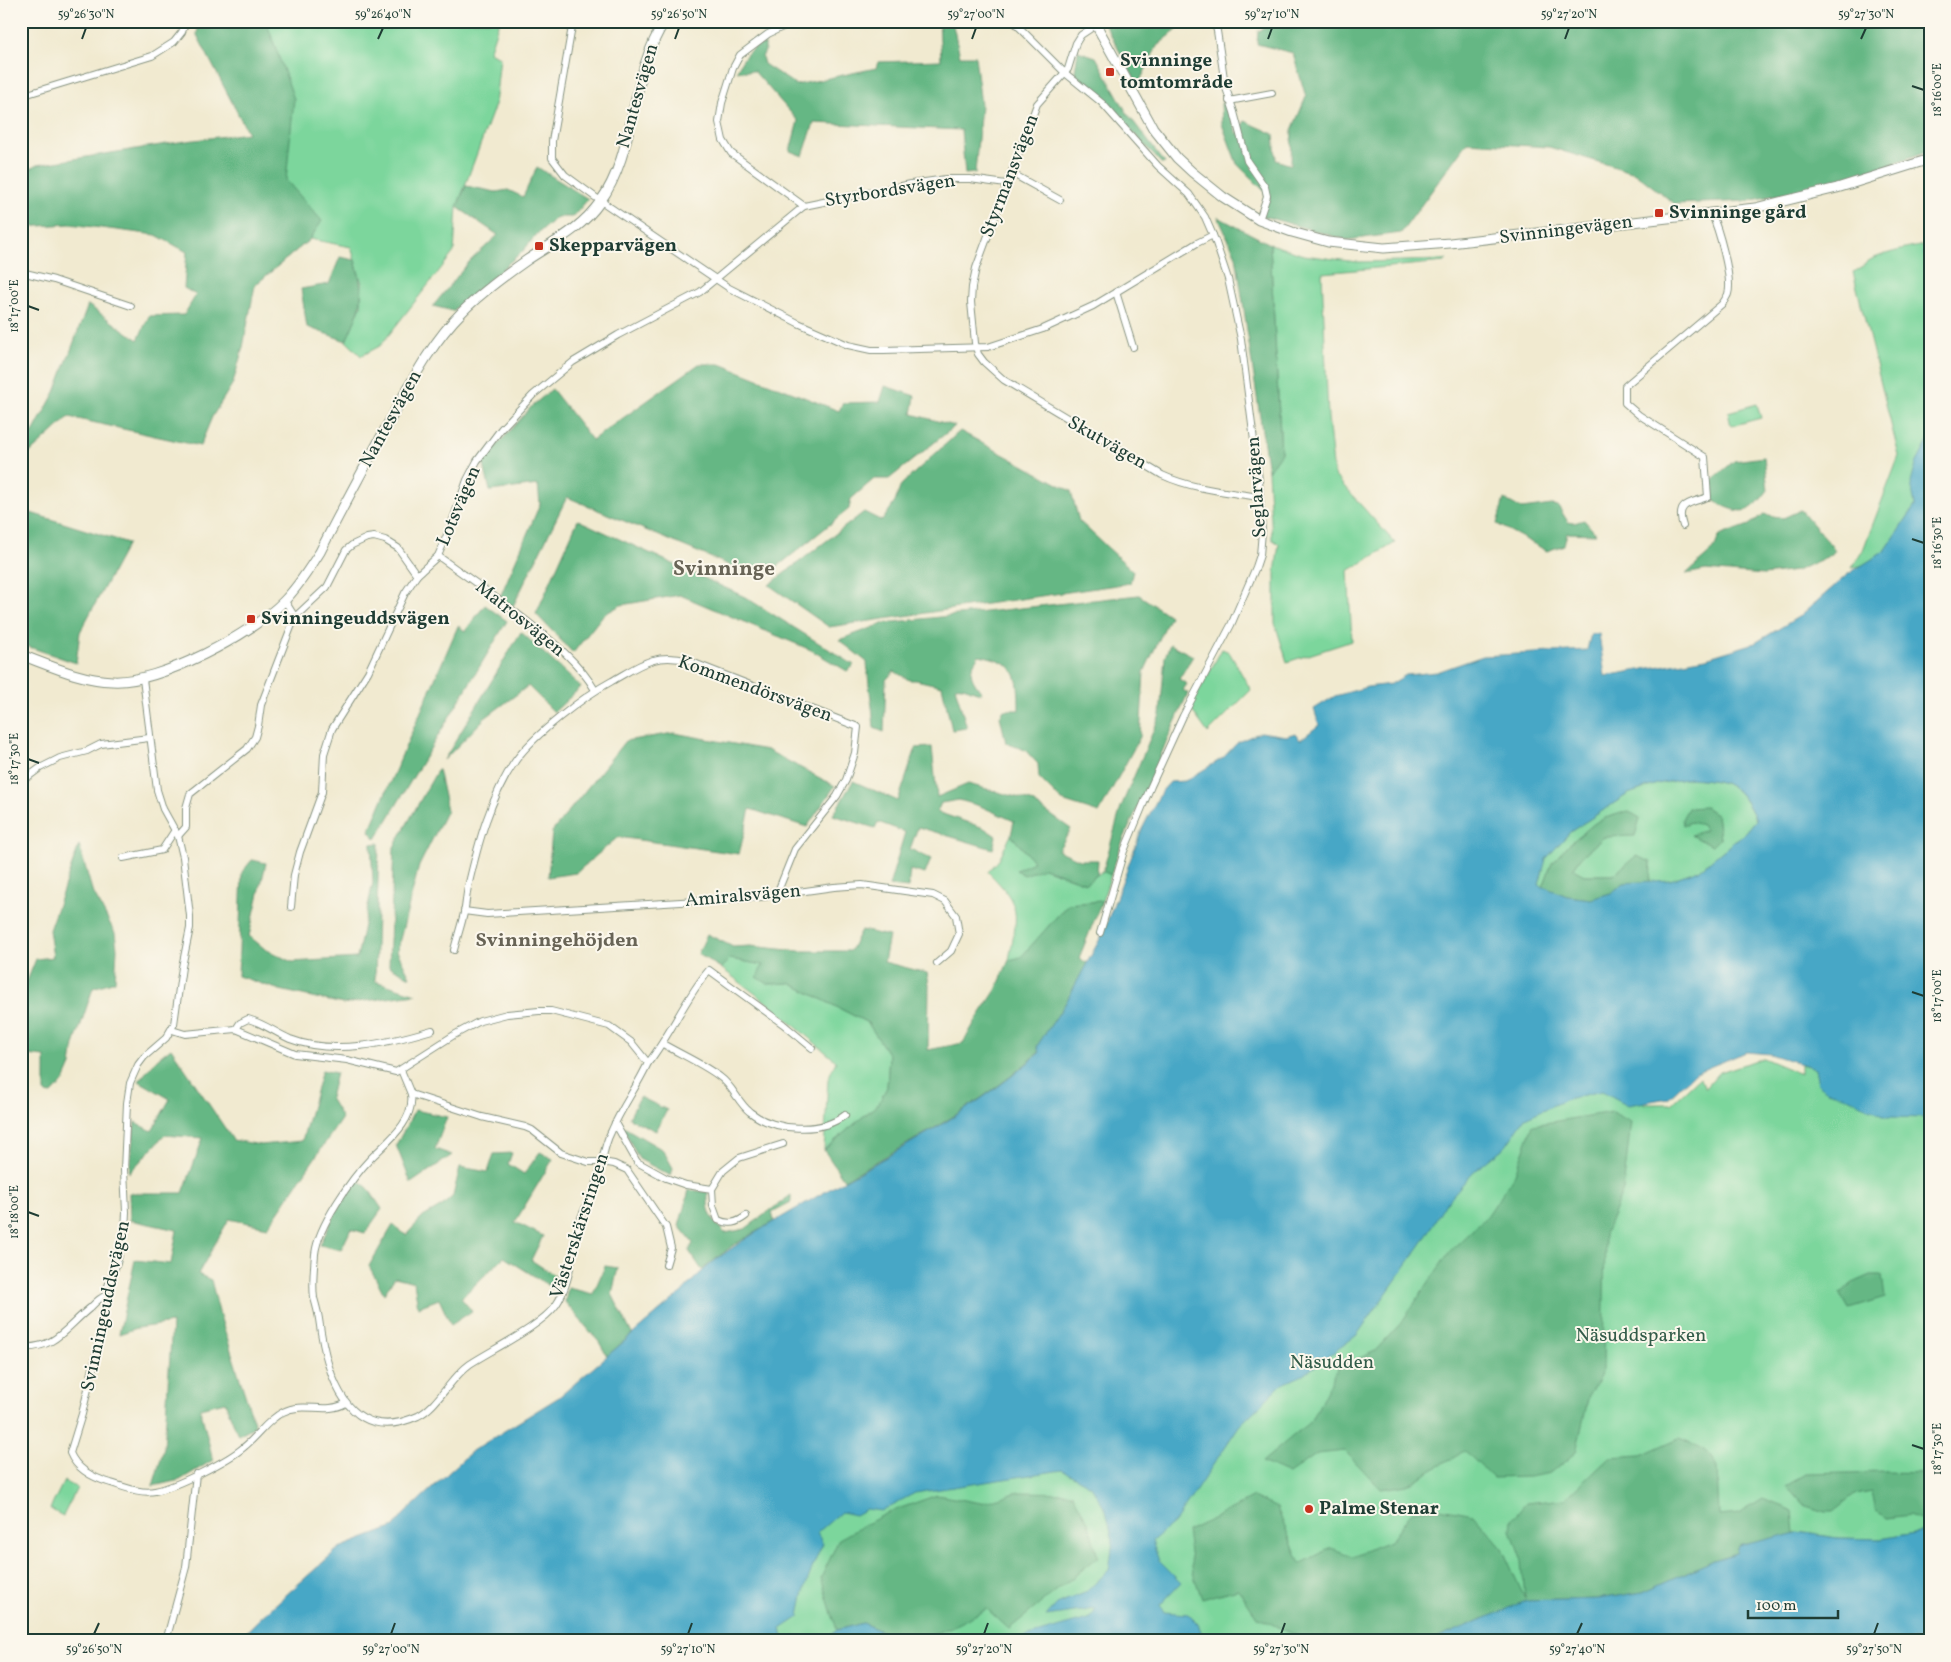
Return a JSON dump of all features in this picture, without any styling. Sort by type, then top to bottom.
[{"type":"street","points":[[21,96],[152,56],[174,42],[182,32],[186,21]]},
{"type":"street","points":[[573,21],[552,141],[552,158],[565,175],[729,288],[798,323],[857,348],[884,350],[976,348],[994,345],[1043,329],[1079,314],[1197,243],[1214,236]]},
{"type":"street","name":"Nantesvägen","points":[[21,655],[87,678],[114,682],[143,679],[180,666],[234,638],[258,623],[285,601],[307,574],[320,552],[417,371],[439,338],[480,295],[522,264],[570,234],[601,201],[611,184],[618,166],[647,57],[665,21]]},
{"type":"street","points":[[795,21],[768,34],[740,55],[733,68],[722,103],[719,122],[723,140],[731,153],[804,206]]},
{"type":"street","name":"Seglarvägen","points":[[1012,21],[1065,73],[1102,104],[1158,166],[1189,194],[1202,212],[1214,236],[1228,279],[1241,340],[1257,462],[1262,532],[1260,555],[1231,625],[1183,716],[1151,786],[1124,851],[1100,933]]},
{"type":"street","points":[[1214,21],[1218,31],[1224,84],[1234,112],[1247,161],[1265,188],[1267,196],[1259,220]]},
{"type":"street","name":"Styrmansvägen","points":[[976,348],[972,302],[974,276],[1006,184],[1037,104],[1065,73],[1071,63],[1078,39],[1095,23]]},
{"type":"street","name":"Svinningevägen","points":[[1095,23],[1142,111],[1182,163],[1207,185],[1259,220],[1328,242],[1384,248],[1450,243],[1755,208],[1837,188],[1930,159]]},
{"type":"street","points":[[1229,101],[1272,93]]},
{"type":"street","points":[[1011,173],[1060,200]]},
{"type":"street","name":"Styrbordsvägen","points":[[804,206],[911,184],[946,179],[970,179],[1006,184]]},
{"type":"street","name":"Lotsvägen","points":[[291,907],[293,883],[300,852],[322,792],[323,762],[327,739],[364,677],[398,604],[417,575],[438,556],[467,480],[477,461],[500,429],[533,395],[573,362],[618,335],[686,300],[716,280],[804,206]]},
{"type":"street","points":[[1683,526],[1679,515],[1680,510],[1685,506],[1708,497],[1705,457],[1639,415],[1625,403],[1625,386],[1722,304],[1728,293],[1729,280],[1717,226],[1711,213]]},
{"type":"street","points":[[21,272],[54,280],[131,306]]},
{"type":"street","points":[[1116,292],[1133,348]]},
{"type":"street","name":"Skutvägen","points":[[976,348],[978,354],[988,367],[1004,380],[1162,475],[1198,487],[1260,497]]},
{"type":"street","points":[[123,858],[162,850],[177,833],[186,827],[186,808],[190,794],[247,749],[255,737],[261,705],[295,617],[327,587],[346,550],[367,538],[380,538],[394,544],[417,575]]},
{"type":"street","name":"Matrosvägen","points":[[438,556],[495,596],[556,644],[577,665],[595,690]]},
{"type":"street","points":[[285,601],[295,617]]},
{"type":"street","name":"Kommendörsvägen","points":[[454,950],[480,840],[507,774],[517,759],[536,739],[595,690],[649,661],[673,657],[858,727],[855,752],[846,780],[827,809],[795,849],[776,896]]},
{"type":"street","points":[[143,679],[149,738],[160,801],[177,833],[183,857],[190,928],[172,1030],[185,1034],[236,1029],[295,1054],[347,1060],[392,1071],[402,1070],[447,1039],[480,1021],[507,1014],[551,1011],[609,1026],[631,1042],[648,1063]]},
{"type":"street","points":[[21,782],[40,768],[60,758],[87,752],[101,744],[149,738]]},
{"type":"street","name":"Amiralsvägen","points":[[464,911],[487,914],[776,896],[834,887],[862,885],[914,891],[937,896],[945,901],[953,910],[958,922],[959,931],[954,947],[945,958],[937,963]]},
{"type":"street","name":"Västerskärsringen","points":[[411,1094],[410,1106],[397,1132],[372,1157],[346,1189],[324,1227],[316,1247],[314,1289],[321,1338],[336,1386],[346,1404],[358,1416],[378,1424],[392,1423],[418,1416],[429,1408],[461,1371],[550,1311],[563,1291],[580,1220],[597,1183],[608,1138],[648,1063],[663,1044],[690,997],[709,970],[783,1024],[812,1048]]},
{"type":"street","points":[[236,1029],[240,1023],[248,1019],[291,1039],[312,1044],[356,1047],[405,1038],[432,1030]]},
{"type":"street","name":"Svinningeuddsvägen","points":[[172,1030],[166,1038],[144,1057],[133,1072],[130,1082],[124,1170],[125,1231],[121,1252],[105,1296],[101,1336],[82,1414],[70,1453],[73,1462],[106,1482],[155,1491],[175,1485],[242,1448],[282,1412],[296,1408],[333,1409],[346,1404]]},
{"type":"street","points":[[663,1044],[722,1078],[749,1112],[775,1123],[792,1127],[812,1127],[832,1122],[845,1115]]},
{"type":"street","points":[[402,1070],[411,1094],[482,1117],[525,1127],[532,1130],[561,1153],[588,1162],[602,1162],[627,1170],[666,1227],[671,1248],[666,1265]]},
{"type":"street","points":[[615,1123],[637,1162],[666,1178],[686,1185],[712,1189]]},
{"type":"street","points":[[746,1216],[738,1222],[727,1224],[718,1220],[713,1206],[712,1189],[723,1171],[739,1158],[783,1144]]},
{"type":"street","points":[[21,1347],[39,1347],[51,1342],[105,1296]]},
{"type":"street","points":[[166,1641],[186,1567],[196,1474]]},
{"type":"green space","points":[[199,21],[266,21],[294,99],[286,180],[322,221],[310,239],[255,285],[243,347],[233,383],[212,417],[200,446],[69,417],[23,459],[21,454],[55,392],[88,305],[138,340],[149,316],[184,315],[196,295],[184,288],[187,252],[156,235],[70,224],[23,227],[26,203],[21,203],[21,174],[37,165],[248,133],[197,35]]},
{"type":"green space","points":[[239,21],[504,21],[499,22],[489,52],[500,57],[495,105],[457,207],[454,252],[380,346],[361,356],[346,341],[361,306],[362,284],[351,247],[310,239],[255,285],[282,210],[289,145]]},
{"type":"green space","points":[[939,21],[952,21],[960,56],[975,56],[981,105],[975,173],[965,174],[961,130],[814,123],[803,156],[790,151],[798,121],[754,71],[737,71],[741,62],[751,50],[765,44],[765,51],[762,57],[764,64],[796,85],[876,68],[878,62],[941,60]]},
{"type":"green space","points":[[1103,21],[1188,21],[1157,46],[1138,85]]},
{"type":"green space","points":[[1278,21],[1930,21],[1930,150],[1848,180],[1748,201],[1675,204],[1635,173],[1549,147],[1467,142],[1401,233],[1347,240],[1263,216],[1265,192],[1237,164],[1222,124],[1221,103],[1228,104],[1237,135],[1245,121],[1274,134],[1276,160],[1291,165],[1292,130],[1306,97],[1293,53],[1257,44],[1258,31],[1278,23]]},
{"type":"green space","points":[[1078,51],[1096,57],[1127,113],[1165,163],[1162,164],[1101,98],[1077,76],[1075,71]]},
{"type":"green space","points":[[537,167],[588,199],[573,217],[557,217],[537,234],[523,251],[453,311],[433,306],[469,262],[498,235],[457,207],[466,186],[496,192],[508,190],[523,197]]},
{"type":"green space","points":[[1218,217],[1270,244],[1281,453],[1268,471],[1236,256]]},
{"type":"green space","points":[[1270,244],[1304,255],[1357,262],[1447,260],[1444,262],[1322,273],[1328,417],[1334,475],[1395,543],[1348,571],[1352,641],[1287,662],[1275,623],[1275,573],[1279,544],[1272,539],[1268,471],[1281,452]]},
{"type":"green space","points":[[1930,244],[1930,438],[1912,483],[1915,506],[1885,551],[1863,565],[1852,568],[1863,550],[1899,456],[1853,272],[1879,256]]},
{"type":"green space","points":[[340,257],[355,260],[361,294],[359,310],[346,341],[307,327],[301,289],[329,284]]},
{"type":"green space","points":[[699,364],[720,364],[839,411],[843,403],[880,402],[885,386],[915,396],[912,414],[955,426],[889,479],[874,479],[851,499],[849,509],[762,579],[567,497],[513,606],[500,597],[540,504],[538,485],[490,491],[483,461],[532,406],[552,389],[592,440]]},
{"type":"green space","points":[[1757,404],[1761,418],[1731,426],[1728,412]]},
{"type":"green space","points":[[960,431],[1071,491],[1079,521],[1133,571],[1130,583],[829,627],[769,585],[864,512],[882,521],[895,502],[901,485]]},
{"type":"green space","points":[[1764,457],[1768,490],[1755,505],[1743,511],[1730,508],[1712,500],[1712,480],[1734,461]]},
{"type":"green space","points":[[1504,499],[1522,509],[1558,506],[1568,522],[1574,523],[1584,520],[1596,534],[1567,533],[1564,545],[1547,551],[1497,524]]},
{"type":"green space","points":[[21,510],[128,543],[80,632],[76,663],[21,644]]},
{"type":"green space","points":[[1801,510],[1835,550],[1831,555],[1796,571],[1764,575],[1706,570],[1686,574],[1714,549],[1719,536],[1749,525],[1764,514],[1783,518]]},
{"type":"green space","points":[[578,520],[745,597],[854,665],[847,671],[811,650],[680,595],[621,605],[603,615],[573,653],[536,614]]},
{"type":"green space","points":[[1139,595],[1170,616],[1144,672],[1140,737],[1099,813],[1062,801],[1039,778],[1038,764],[1025,750],[1006,743],[1000,716],[1004,710],[1019,710],[1018,687],[1013,672],[1001,661],[979,655],[973,666],[972,675],[982,693],[962,687],[955,687],[967,728],[952,730],[942,686],[909,680],[894,671],[886,680],[884,732],[874,728],[867,662],[839,640],[885,623]]},
{"type":"green space","points":[[485,605],[507,621],[376,839],[369,831],[458,626],[465,631]]},
{"type":"green space","points":[[521,632],[581,687],[554,712],[528,686],[485,718],[444,760]]},
{"type":"green space","points":[[1170,644],[1193,656],[1179,679],[1187,684],[1183,690],[1188,693],[1122,843],[1111,875],[1103,871],[1121,807],[1160,715],[1165,657]]},
{"type":"green space","points":[[1222,649],[1229,652],[1251,690],[1208,733],[1190,708]]},
{"type":"green space","points":[[674,733],[767,750],[835,786],[807,827],[750,809],[739,854],[618,837],[576,873],[548,877],[552,832],[625,741]]},
{"type":"green space","points":[[932,747],[937,797],[968,784],[1031,801],[1071,829],[1058,850],[1080,860],[1098,860],[1097,875],[1086,883],[1044,868],[1024,875],[1016,870],[1034,862],[1011,835],[1014,821],[980,806],[959,800],[941,803],[937,812],[984,828],[996,836],[993,849],[918,827],[910,849],[931,859],[925,874],[910,870],[908,888],[889,886],[905,832],[878,822],[875,828],[833,815],[853,781],[898,801],[916,748]]},
{"type":"green space","points":[[438,769],[447,810],[419,866],[397,951],[410,977],[389,966],[394,847]]},
{"type":"green space","points":[[1690,778],[1724,783],[1738,792],[1756,820],[1746,832],[1699,870],[1670,880],[1650,883],[1651,862],[1613,875],[1584,875],[1573,869],[1582,856],[1604,837],[1635,835],[1595,823],[1552,863],[1543,887],[1539,885],[1545,859],[1570,832],[1628,794],[1657,784]],"holes":[[[1705,807],[1717,815],[1720,838],[1692,836],[1705,830],[1702,824],[1691,822],[1683,824]]]},
{"type":"green space","points":[[1705,807],[1717,815],[1720,838],[1712,846],[1691,835],[1705,830],[1702,825],[1691,822],[1683,825],[1682,819],[1688,808]]},
{"type":"green space","points":[[1628,811],[1640,818],[1635,836],[1604,837],[1582,856],[1573,869],[1584,875],[1613,875],[1636,856],[1651,862],[1650,883],[1624,883],[1611,893],[1591,899],[1567,896],[1543,887],[1552,863],[1568,845],[1595,823]]},
{"type":"green space","points":[[1011,835],[1034,862],[1044,868],[1085,883],[1103,871],[1111,875],[1102,901],[1068,904],[1021,958],[1009,960],[1015,922],[1013,903],[1000,884],[988,872],[998,861]]},
{"type":"green space","points":[[379,843],[375,981],[416,994],[343,1004],[280,990],[238,976],[242,872],[252,860],[266,863],[249,936],[265,949],[292,962],[357,958],[373,882],[371,844]]},
{"type":"green space","points":[[79,845],[92,890],[115,933],[117,949],[115,981],[93,988],[74,1045],[71,1065],[64,1081],[52,1094],[45,1093],[45,1057],[27,1055],[28,1041],[21,1041],[21,987],[25,986],[36,959],[53,957],[49,930]]},
{"type":"green space","points":[[1102,901],[1079,958],[1087,963],[1065,1004],[1037,1046],[1039,1052],[970,1106],[844,1180],[824,1150],[879,1103],[887,1087],[889,1055],[868,1023],[790,983],[768,984],[757,977],[763,965],[730,959],[721,968],[698,954],[707,934],[733,947],[750,946],[799,951],[850,951],[861,930],[889,936],[884,962],[927,973],[929,984],[928,1050],[963,1043],[996,990],[1009,960],[1021,957],[1068,904]]},
{"type":"green space","points":[[730,959],[764,965],[768,984],[790,983],[868,1023],[889,1055],[887,1088],[879,1103],[824,1150],[828,1079],[836,1061],[769,1004],[721,968]]},
{"type":"green space","name":"Näsudden","points":[[1679,968],[1645,1104],[1671,1104],[1699,1078],[1706,1088],[1720,1072],[1763,1058],[1801,1074],[1801,1064],[1815,1068],[1897,1117],[1930,1118],[1930,1530],[1881,1539],[1838,1538],[1797,1532],[1746,1544],[1729,1641],[630,1641],[711,1463]]},
{"type":"green space","points":[[171,1048],[233,1140],[261,1145],[302,1141],[322,1070],[336,1073],[330,1098],[342,1118],[268,1227],[229,1219],[198,1274],[211,1280],[220,1316],[255,1426],[238,1435],[225,1402],[200,1408],[213,1460],[180,1480],[153,1486],[164,1448],[172,1323],[137,1328],[119,1334],[135,1260],[171,1264],[177,1230],[130,1220],[129,1193],[183,1193],[203,1138],[165,1135],[129,1173],[135,1122],[152,1131],[170,1099],[139,1081],[157,1059]]},
{"type":"green space","points":[[640,1097],[667,1110],[656,1131],[629,1118]]},
{"type":"green space","points":[[415,1110],[447,1117],[435,1149],[452,1155],[411,1183],[396,1145]]},
{"type":"green space","points":[[1612,1112],[1631,1122],[1623,1190],[1605,1234],[1603,1370],[1589,1395],[1576,1452],[1551,1473],[1529,1477],[1493,1478],[1465,1451],[1407,1485],[1381,1489],[1345,1451],[1317,1454],[1289,1474],[1262,1462],[1312,1420],[1338,1368],[1375,1351],[1401,1323],[1450,1251],[1488,1215],[1515,1174],[1533,1125]]},
{"type":"green space","points":[[622,1126],[663,1150],[673,1168],[671,1176],[639,1159]]},
{"type":"green space","points":[[540,1152],[553,1159],[515,1222],[543,1236],[531,1260],[557,1277],[553,1288],[504,1257],[461,1298],[472,1311],[451,1325],[439,1299],[418,1307],[414,1282],[395,1277],[384,1294],[369,1266],[393,1225],[406,1235],[423,1217],[442,1206],[453,1196],[460,1167],[488,1172],[494,1154],[512,1153],[508,1164],[524,1174]]},
{"type":"green space","points":[[358,1180],[368,1188],[382,1209],[365,1233],[351,1229],[341,1250],[320,1245],[341,1201]]},
{"type":"green space","points":[[689,1190],[708,1192],[708,1205],[711,1215],[716,1224],[725,1233],[745,1229],[791,1195],[791,1202],[772,1212],[774,1221],[732,1246],[702,1270],[689,1251],[693,1243],[679,1226]]},
{"type":"green space","points":[[605,1266],[618,1268],[612,1294],[632,1334],[607,1356],[599,1342],[565,1302],[568,1288],[593,1294]]},
{"type":"green space","points":[[1871,1275],[1882,1275],[1885,1298],[1849,1309],[1840,1293],[1853,1283]]},
{"type":"green space","points":[[1679,1438],[1697,1446],[1714,1461],[1717,1468],[1719,1516],[1739,1514],[1763,1499],[1793,1511],[1795,1533],[1739,1546],[1737,1553],[1714,1560],[1643,1592],[1599,1599],[1526,1601],[1431,1641],[1325,1641],[1299,1637],[1257,1617],[1238,1589],[1202,1599],[1193,1573],[1187,1531],[1253,1497],[1277,1508],[1300,1564],[1331,1548],[1352,1556],[1390,1541],[1412,1511],[1440,1508],[1473,1514],[1502,1548],[1525,1599],[1522,1561],[1511,1530],[1512,1520],[1526,1503],[1565,1499],[1609,1457],[1641,1455]]},
{"type":"green space","points":[[1930,1473],[1930,1525],[1909,1515],[1888,1518],[1876,1511],[1872,1491],[1856,1494],[1833,1512],[1825,1512],[1803,1505],[1786,1486],[1806,1474]]},
{"type":"green space","points":[[64,1481],[77,1488],[63,1516],[50,1509]]},
{"type":"green space","points":[[1019,1492],[1072,1493],[1088,1522],[1098,1557],[1009,1629],[987,1609],[949,1628],[916,1641],[903,1641],[863,1623],[837,1630],[821,1578],[839,1539],[887,1513],[937,1495],[981,1503]]},
{"type":"water","points":[[1930,438],[1930,1118],[1887,1117],[1850,1098],[1827,1091],[1818,1084],[1815,1068],[1770,1054],[1746,1052],[1695,1073],[1668,1098],[1628,1105],[1602,1091],[1567,1099],[1525,1118],[1506,1146],[1473,1172],[1446,1203],[1424,1240],[1357,1335],[1303,1375],[1281,1385],[1239,1426],[1175,1522],[1152,1541],[1159,1561],[1181,1583],[1160,1605],[1164,1612],[1188,1614],[1198,1624],[1202,1634],[1221,1641],[1011,1641],[1091,1618],[1096,1609],[1046,1616],[1058,1603],[1085,1593],[1109,1570],[1113,1541],[1106,1511],[1091,1486],[1062,1470],[915,1493],[881,1511],[866,1509],[855,1515],[841,1512],[817,1533],[823,1544],[808,1580],[799,1617],[781,1629],[783,1636],[816,1638],[828,1636],[837,1630],[863,1623],[903,1641],[237,1641],[339,1548],[394,1527],[403,1515],[472,1451],[559,1397],[682,1292],[707,1267],[734,1246],[952,1118],[983,1098],[1039,1053],[1037,1046],[1065,1004],[1102,935],[1142,829],[1161,792],[1170,782],[1185,781],[1223,758],[1238,742],[1261,732],[1286,736],[1295,733],[1300,740],[1319,725],[1314,709],[1335,696],[1367,687],[1391,684],[1406,675],[1437,672],[1483,656],[1587,650],[1591,634],[1599,634],[1605,676],[1706,658],[1755,643],[1800,616],[1848,574],[1885,551],[1915,506],[1911,483],[1916,464]],"holes":[[[1690,778],[1715,781],[1732,787],[1744,799],[1756,820],[1746,832],[1699,870],[1670,880],[1624,883],[1611,893],[1591,899],[1567,896],[1539,885],[1546,859],[1570,832],[1628,794],[1657,784]]]},
{"type":"water","points":[[1930,1530],[1930,1641],[1431,1641],[1526,1601],[1599,1599],[1643,1592],[1714,1560],[1737,1553],[1739,1546],[1797,1532],[1838,1538],[1881,1539]]},
{"type":"waterway","points":[[1923,254],[1930,253]]},
{"type":"place","name":"Svinninge tomtområde","points":[[1110,72]]},
{"type":"place","name":"Svinninge gård","points":[[1659,213]]},
{"type":"place","name":"Skepparvägen","points":[[539,246]]},
{"type":"place","name":"Svinningeuddsvägen","points":[[251,619]]},
{"type":"place","name":"Palme Stenar","points":[[1309,1509]]},
{"type":"district","name":"Svinninge","points":[[724,569]]},
{"type":"district","name":"Svinningehöjden","points":[[557,941]]},
{"type":"park label","name":"Näsuddsparken","points":[[1641,1336]]}]
